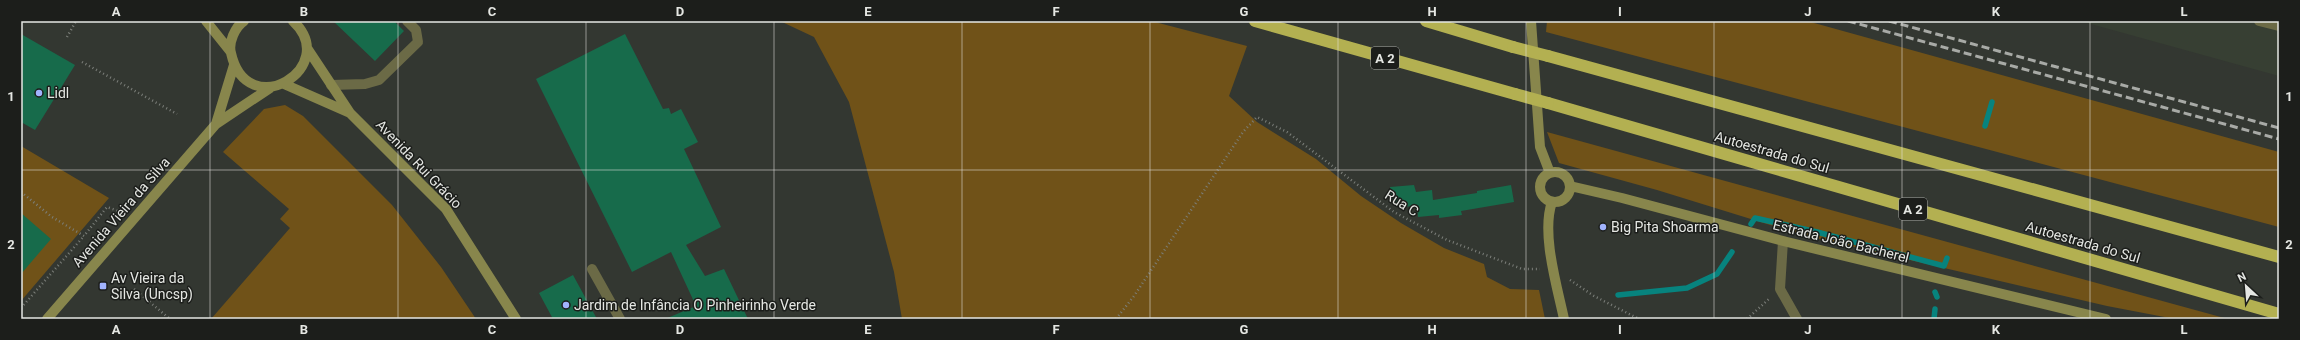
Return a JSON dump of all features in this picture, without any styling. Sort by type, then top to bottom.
[{"type":"highway","name":"Autoestrada do Sul","points":[[1255,21],[1548,103],[2279,314]]},
{"type":"highway","points":[[1426,21],[1513,47],[2279,257]]},
{"type":"street","points":[[206,21],[230,51],[234,65],[242,77],[255,85],[270,88],[284,84],[296,75],[304,63],[307,48]]},
{"type":"street","points":[[230,51],[233,36],[244,21]]},
{"type":"street","name":"Avenida Rui Grácio","points":[[294,21],[303,34],[307,48],[350,113],[446,209],[516,319]]},
{"type":"street","points":[[331,85],[365,84],[379,80],[418,42],[418,26],[407,21]]},
{"type":"street","points":[[1532,21],[1540,147],[1550,172]]},
{"type":"street","points":[[2259,21],[2279,26]]},
{"type":"street","name":"Avenida Vieira da Silva","points":[[216,124],[234,65]]},
{"type":"street","name":"Avenida Rui Grácio","points":[[284,84],[350,113]]},
{"type":"street","name":"Avenida Vieira da Silva","points":[[47,319],[216,124],[270,88]]},
{"type":"street","points":[[1550,172],[1563,174],[1570,186],[1565,198],[1552,202],[1544,197],[1540,188],[1542,178],[1550,172]]},
{"type":"street","name":"Estrada João Bacherel","points":[[1570,186],[1622,198],[1783,241],[2106,319]]},
{"type":"street","points":[[1552,202],[1548,214],[1554,269],[1564,319]]},
{"type":"street","points":[[1783,241],[1780,289],[1797,319]]},
{"type":"street","points":[[592,269],[620,319]]},
{"type":"street","points":[[2069,311],[2082,319]]},
{"type":"path","points":[[67,37],[76,21]]},
{"type":"path","points":[[82,62],[177,114]]},
{"type":"path","name":"Rua C","points":[[1116,319],[1134,296],[1243,132],[1257,117],[1287,132],[1394,212],[1447,240],[1522,270],[1554,269]]},
{"type":"path","points":[[21,192],[52,217],[84,236]]},
{"type":"path","points":[[21,308],[84,236],[107,207],[136,217]]},
{"type":"path","points":[[1554,269],[1594,296],[1640,319]]},
{"type":"path","points":[[134,289],[170,319]]},
{"type":"path","points":[[1746,319],[1780,289]]},
{"type":"shaded area","points":[[780,21],[1151,21],[1247,46],[1229,96],[1257,122],[1316,159],[1361,196],[1401,223],[1444,248],[1484,264],[1487,277],[1510,289],[1539,290],[1545,319],[902,319],[894,272],[849,102],[814,37]]},
{"type":"shaded area","points":[[1547,21],[1807,21],[2279,152],[2279,227],[1546,32]]},
{"type":"shaded area","points":[[2080,21],[2279,21],[2279,76]]},
{"type":"shaded area","points":[[285,105],[303,116],[392,205],[441,267],[476,319],[211,319],[290,228],[280,219],[289,209],[223,152],[264,109]]},
{"type":"shaded area","points":[[1547,132],[2228,319],[2175,319],[2107,306],[1803,235],[1657,190],[1559,163]]},
{"type":"shaded area","points":[[21,146],[109,198],[21,301]]},
{"type":"building","points":[[333,21],[394,21],[404,31],[375,61]]},
{"type":"building","name":"Lidl","points":[[21,34],[75,65],[35,130],[21,122]]},
{"type":"building","points":[[625,34],[663,109],[669,108],[671,114],[681,109],[698,142],[684,149],[721,227],[686,245],[705,276],[724,269],[748,319],[665,319],[696,306],[671,252],[632,272],[536,79]]},
{"type":"building","points":[[1414,185],[1416,192],[1432,190],[1433,200],[1477,193],[1477,191],[1511,185],[1514,202],[1461,211],[1462,215],[1439,218],[1439,215],[1418,217],[1417,206],[1400,207],[1391,200],[1390,187]]},
{"type":"building","points":[[21,213],[51,239],[21,274]]},
{"type":"building","points":[[573,275],[597,319],[553,319],[539,293]]},
{"type":"waterway","points":[[1985,126],[1992,102]]},
{"type":"waterway","points":[[1751,224],[1755,218],[1817,232],[1944,266],[1947,258]]},
{"type":"waterway","points":[[1618,295],[1687,288],[1717,274],[1732,252]]},
{"type":"waterway","points":[[1935,292],[1937,297]]},
{"type":"waterway","points":[[1934,319],[1935,309]]},
{"type":"railway","points":[[1848,21],[2279,139]]},
{"type":"railway","points":[[1889,21],[2279,128]]},
{"type":"place","name":"Lidl","points":[[39,93]]},
{"type":"place","name":"Big Pita Shoarma","points":[[1603,227]]},
{"type":"place","name":"Av Vieira da Silva (Uncsp)","points":[[103,286]]},
{"type":"place","name":"Jardim de Infância O Pinheirinho Verde","points":[[566,305]]}]
